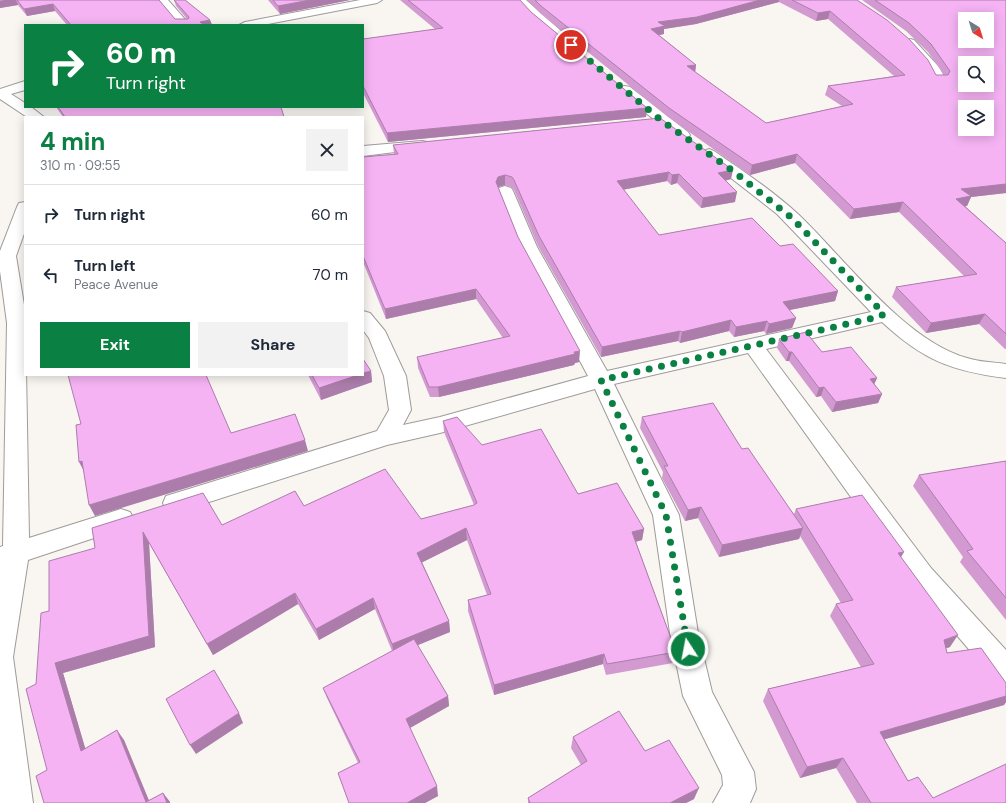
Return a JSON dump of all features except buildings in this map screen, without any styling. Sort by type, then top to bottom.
[{"type":"street","points":[[162,0],[183,24]]},
{"type":"street","points":[[260,24],[377,0]]},
{"type":"street","points":[[519,0],[566,42]]},
{"type":"street","points":[[898,34],[910,43],[934,70],[939,80]]},
{"type":"street","points":[[614,81],[655,122],[733,171],[792,218],[884,314],[907,332],[937,352],[959,363],[1006,371]]},
{"type":"street","points":[[0,93],[24,85]]},
{"type":"street","points":[[0,93],[35,116]]},
{"type":"street","points":[[364,151],[440,144]]},
{"type":"street","points":[[506,190],[515,219],[528,247],[601,380],[666,515],[684,633],[698,696],[738,772],[740,789],[730,803]]},
{"type":"street","points":[[0,654],[8,555],[17,323],[7,256],[24,209]]},
{"type":"street","points":[[8,555],[385,437],[440,425],[601,380],[878,317],[884,314]]},
{"type":"street","points":[[364,318],[378,336],[395,376],[400,410],[385,437]]},
{"type":"street","points":[[753,346],[922,576],[1006,671]]},
{"type":"street","points":[[0,661],[11,771],[16,803]]},
{"type":"route","points":[[571,45],[662,121],[733,171],[792,218],[884,314],[878,317],[808,334],[601,380],[666,515],[684,633],[688,649]]}]
